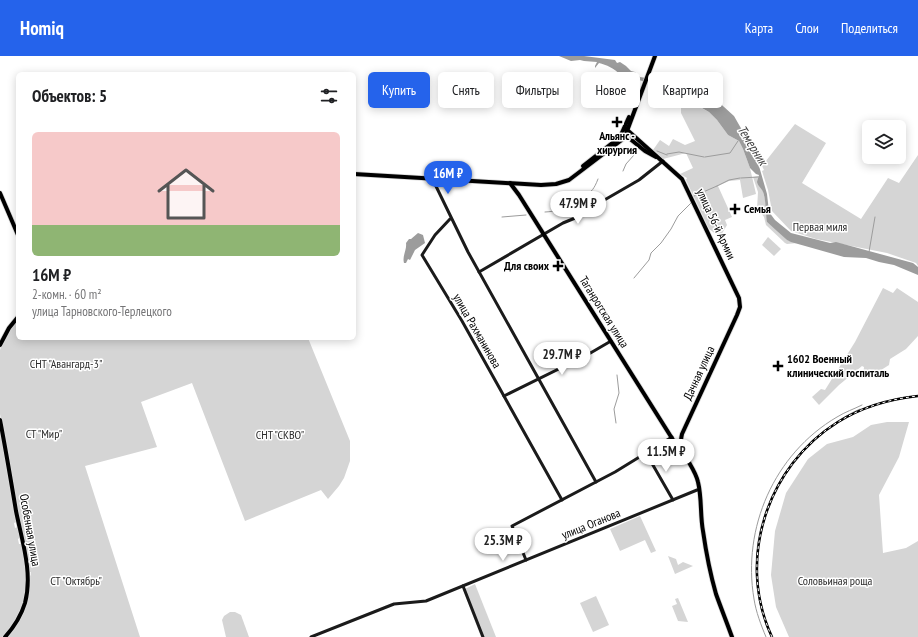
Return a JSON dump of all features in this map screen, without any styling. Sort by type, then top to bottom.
[{"type":"main road","points":[[356,173],[523,182],[553,182],[567,178],[610,146],[625,132],[654,56]]},
{"type":"main road","points":[[625,132],[645,151],[663,161]]},
{"type":"main road","points":[[625,132],[644,144],[663,161]]},
{"type":"main road","points":[[635,142],[644,144]]},
{"type":"main road","name":"улица 56-й Армии","points":[[663,161],[680,176],[686,184],[740,303]]},
{"type":"main road","points":[[356,173],[510,183],[523,182]]},
{"type":"main road","points":[[520,195],[519,190],[523,182]]},
{"type":"main road","name":"Таганрогская улица","points":[[510,183],[520,195],[672,438],[693,473],[698,489]]},
{"type":"main road","points":[[0,193],[16,231]]},
{"type":"main road","points":[[0,200],[16,236]]},
{"type":"main road","name":"Дачная улица","points":[[683,451],[681,446],[682,434],[737,315],[740,303]]},
{"type":"main road","points":[[0,345],[5,334],[16,320]]},
{"type":"main road","name":"Особенная улица","points":[[0,420],[24,552],[28,586],[23,609],[14,626],[5,637]]},
{"type":"main road","points":[[672,438],[678,437],[682,434]]},
{"type":"main road","name":"Таганрогская улица","points":[[683,451],[695,472],[698,489],[701,529],[715,590],[731,637]]},
{"type":"street","points":[[479,272],[563,223],[580,216],[594,206],[639,180],[663,161]]},
{"type":"street","points":[[432,178],[450,219],[596,482]]},
{"type":"street","name":"улица Рахманинова","points":[[450,219],[435,235],[422,255],[504,396],[562,500]]},
{"type":"street","points":[[0,337],[5,334]]},
{"type":"street","points":[[504,396],[587,355],[611,341]]},
{"type":"street","points":[[526,560],[512,526],[596,482],[672,438]]},
{"type":"street","points":[[646,453],[673,500]]},
{"type":"street","name":"улица Оганова","points":[[311,637],[394,604],[426,602],[698,489]]},
{"type":"street","points":[[463,586],[483,637]]},
{"type":"green space","points":[[681,108],[701,108],[709,112],[728,135],[739,141],[750,168],[756,194],[743,198],[740,180],[729,181],[718,186],[732,217],[725,220],[727,225],[720,237],[709,229],[686,180],[687,178],[680,174],[693,168],[686,153],[663,159],[653,150],[660,140],[669,146],[673,139],[685,145],[695,141],[681,113]]},
{"type":"green space","name":"Первая миля","points":[[795,124],[826,143],[802,183],[861,219],[888,178],[899,183],[918,155],[918,266],[916,263],[887,253],[816,239],[791,231],[772,211],[762,166]]},
{"type":"green space","points":[[759,176],[766,205],[767,222],[776,229],[768,222],[768,218],[770,218],[772,222],[783,232],[777,229],[787,240],[798,243],[785,243],[766,225],[764,217],[761,213],[758,213],[758,192],[753,177]]},
{"type":"green space","points":[[768,237],[781,249],[774,256],[762,245]]},
{"type":"green space","points":[[883,288],[893,293],[897,288],[918,302],[918,336],[906,349],[890,359],[889,365],[878,372],[863,376],[864,367],[862,366],[839,385],[819,405],[812,397],[821,389],[825,390],[855,342]]},
{"type":"green space","points":[[16,322],[16,340],[309,340],[350,441],[350,461],[344,478],[328,499],[321,490],[245,521],[192,383],[141,402],[157,447],[85,466],[140,637],[6,637],[24,609],[31,575],[31,572],[29,572],[0,414],[0,350],[4,338]]},
{"type":"green space","name":"Соловьиная роща","points":[[887,422],[909,422],[899,457],[879,495],[883,553],[906,548],[918,541],[918,637],[789,637],[776,607],[771,575],[775,531],[786,493],[808,459],[827,444],[853,437],[871,425]]},
{"type":"green space","points":[[0,425],[18,521],[14,523],[15,528],[20,526],[21,537],[18,539],[19,544],[23,544],[27,580],[26,597],[20,615],[2,637],[0,637]]},
{"type":"green space","points":[[640,516],[656,551],[651,553],[645,540],[620,551],[610,529]]},
{"type":"green space","points":[[668,556],[676,559],[678,565],[683,562],[693,566],[675,574]]},
{"type":"green space","points":[[475,584],[496,637],[481,637],[463,590]]},
{"type":"green space","points":[[596,596],[609,625],[593,632],[580,603]]},
{"type":"green space","points":[[678,598],[688,622],[678,621],[672,606],[677,604],[675,599]]},
{"type":"green space","points":[[230,612],[235,612],[241,615],[249,637],[226,637],[222,620],[224,616]]},
{"type":"shaded area","name":"Темерник","points":[[559,56],[584,56],[615,60],[617,63],[620,62],[631,71],[635,72],[617,72],[599,63],[595,68],[597,62],[580,60],[571,61]]},
{"type":"shaded area","name":"Темерник","points":[[640,77],[648,78],[648,83],[640,80]]},
{"type":"shaded area","name":"Темерник","points":[[723,106],[734,116],[746,137],[759,166],[767,194],[769,212],[775,220],[791,233],[830,243],[836,242],[913,263],[918,267],[918,275],[894,265],[866,258],[844,257],[787,240],[767,222],[763,193],[757,182],[759,175],[750,168],[739,141],[728,135],[709,112],[702,108],[723,108]]},
{"type":"shaded area","points":[[418,233],[423,235],[425,243],[415,250],[410,260],[408,259],[406,263],[404,263],[406,243]]},
{"type":"waterway","points":[[705,157],[730,153],[738,141]]},
{"type":"waterway","points":[[657,151],[667,155]]},
{"type":"waterway","points":[[667,154],[679,152],[704,157]]},
{"type":"waterway","points":[[623,171],[626,164],[634,155]]},
{"type":"waterway","points":[[741,178],[758,177]]},
{"type":"waterway","points":[[717,186],[729,180],[740,178]]},
{"type":"waterway","points":[[545,212],[559,210],[572,198],[590,192],[593,190],[598,179]]},
{"type":"waterway","points":[[694,196],[717,186]]},
{"type":"waterway","points":[[634,278],[649,260],[651,253],[661,243],[678,216],[691,202]]},
{"type":"waterway","points":[[502,217],[526,215]]},
{"type":"waterway","points":[[869,252],[875,217]]},
{"type":"waterway","points":[[616,423],[614,409],[619,393],[617,375]]},
{"type":"waterway","points":[[766,637],[755,604],[752,572],[753,546],[758,520],[767,495],[780,472],[796,451],[815,433],[840,415],[862,405]]},
{"type":"waterway","points":[[771,637],[760,604],[756,570],[759,536],[768,505],[784,475],[804,449],[830,426],[860,409]]},
{"type":"railway","points":[[772,637],[762,607],[757,577],[758,547],[765,517],[776,489],[793,463],[813,441],[838,422],[876,404],[918,396]]},
{"type":"place","name":"Альянс - хирургия","points":[[617,122]]},
{"type":"place","name":"Семья","points":[[735,209]]},
{"type":"place","name":"Для своих","points":[[558,266]]},
{"type":"place","name":"1602 Военный клинический госпиталь","points":[[778,366]]},
{"type":"park label","name":"СНТ \"Авангард-3\"","points":[[66,364]]},
{"type":"park label","name":"СТ \"Мир\"","points":[[44,434]]},
{"type":"park label","name":"СНТ \"СКВО\"","points":[[280,435]]},
{"type":"park label","name":"СТ \"Октябрь\"","points":[[76,581]]}]
